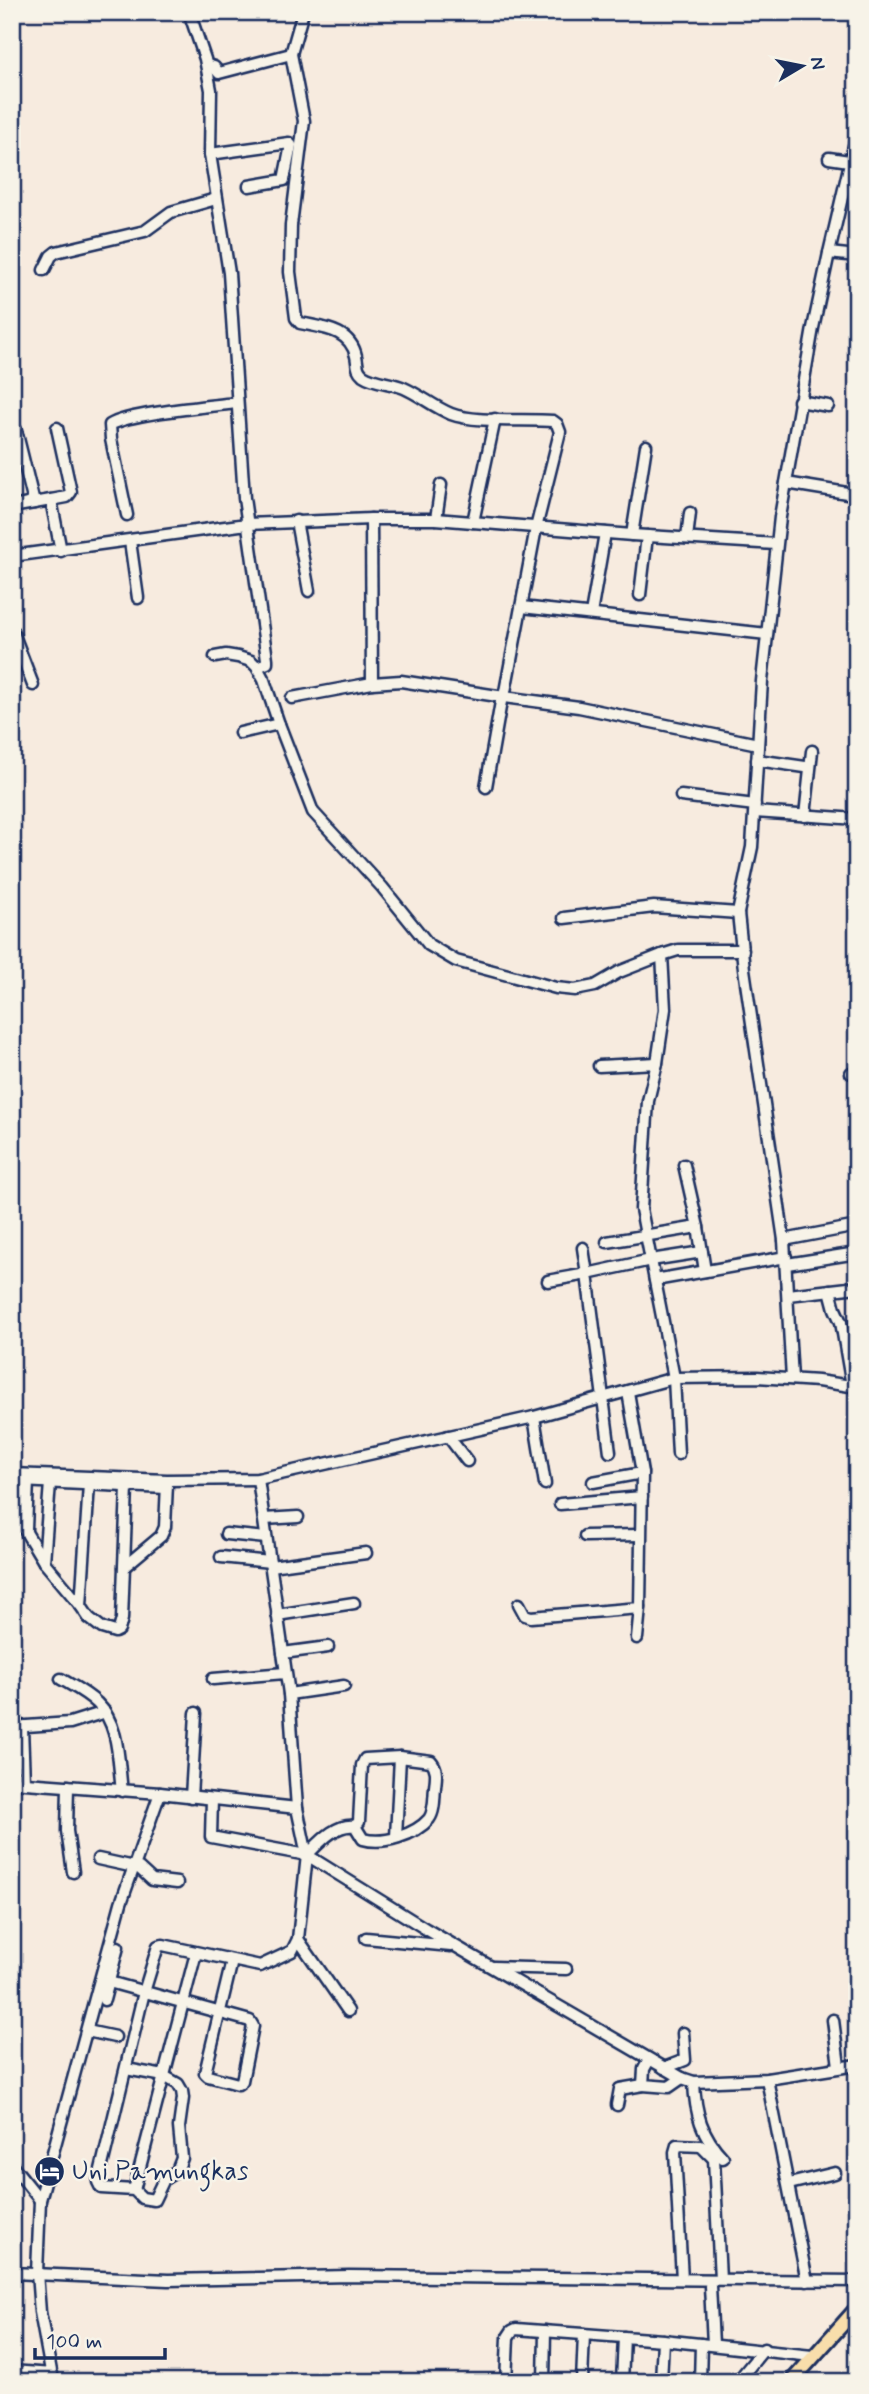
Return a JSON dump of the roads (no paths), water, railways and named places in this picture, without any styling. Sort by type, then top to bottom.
[{"type":"main road","points":[[791,2382],[857,2308]]},
{"type":"street","points":[[189,12],[207,65],[211,95],[210,154],[229,273],[236,403],[264,680],[313,812],[382,887],[429,945],[456,961],[556,988],[575,990],[595,986],[619,972],[678,950],[743,948]]},
{"type":"street","points":[[303,12],[291,54],[304,121],[291,225],[290,272],[296,318],[300,323],[338,332],[348,340],[354,349],[357,369],[372,379],[405,388],[457,416],[548,420],[558,424],[560,432],[536,528],[486,787]]},
{"type":"street","points":[[219,73],[291,54]]},
{"type":"street","points":[[207,65],[214,67],[219,73]]},
{"type":"street","points":[[211,95],[219,73]]},
{"type":"street","points":[[792,1379],[784,1240],[738,913],[752,847],[758,744],[776,544],[799,401],[857,133]]},
{"type":"street","points":[[210,154],[289,143],[291,145],[284,180],[248,186]]},
{"type":"street","points":[[829,158],[849,162]]},
{"type":"street","points":[[44,270],[56,252],[145,231],[171,212],[216,198]]},
{"type":"street","points":[[829,253],[857,256]]},
{"type":"street","points":[[799,401],[828,406]]},
{"type":"street","points":[[128,515],[110,425],[236,403]]},
{"type":"street","points":[[473,522],[495,419]]},
{"type":"street","points":[[12,507],[67,497],[71,492],[57,428]]},
{"type":"street","points":[[16,430],[34,503]]},
{"type":"street","points":[[632,535],[646,446]]},
{"type":"street","points":[[786,483],[847,493],[857,492]]},
{"type":"street","points":[[436,519],[441,485]]},
{"type":"street","points":[[51,500],[61,551]]},
{"type":"street","points":[[687,538],[690,513]]},
{"type":"street","points":[[12,556],[247,524],[371,519],[436,519],[776,544]]},
{"type":"street","points":[[371,519],[372,683]]},
{"type":"street","points":[[296,521],[309,590]]},
{"type":"street","points":[[592,614],[604,533]]},
{"type":"street","points":[[640,595],[647,536]]},
{"type":"street","points":[[130,541],[138,598]]},
{"type":"street","points":[[522,607],[767,634]]},
{"type":"street","points":[[12,630],[33,685]]},
{"type":"street","points":[[215,657],[238,657],[262,665]]},
{"type":"street","points":[[292,698],[372,683],[401,681],[579,707],[758,744]]},
{"type":"street","points":[[240,733],[279,724]]},
{"type":"street","points":[[805,816],[812,751]]},
{"type":"street","points":[[757,760],[805,766]]},
{"type":"street","points":[[681,796],[805,816],[857,819]]},
{"type":"street","points":[[564,918],[654,906],[738,913]]},
{"type":"street","points":[[662,955],[665,1009],[648,1101],[640,1202],[674,1378],[678,1454]]},
{"type":"street","points":[[599,1066],[657,1063]]},
{"type":"street","points":[[684,1165],[705,1271]]},
{"type":"street","points":[[784,1240],[857,1226]]},
{"type":"street","points":[[607,1242],[698,1227]]},
{"type":"street","points":[[583,1248],[610,1452]]},
{"type":"street","points":[[548,1281],[702,1251]]},
{"type":"street","points":[[655,1280],[786,1260],[857,1253]]},
{"type":"street","points":[[788,1295],[857,1287]]},
{"type":"street","points":[[12,1492],[16,1482],[28,1481],[127,1487],[258,1479],[534,1417],[674,1378],[757,1377],[854,1386],[841,1322],[830,1290]]},
{"type":"street","points":[[628,1392],[642,1473],[640,1608],[636,1638]]},
{"type":"street","points":[[534,1417],[545,1484]]},
{"type":"street","points":[[448,1436],[467,1461]]},
{"type":"street","points":[[593,1482],[642,1473]]},
{"type":"street","points":[[12,1474],[167,1484]]},
{"type":"street","points":[[126,2069],[164,2076],[178,2084],[182,2091],[179,2127],[181,2162],[177,2171],[164,2179],[154,2200],[142,2198],[134,2190],[101,2188],[98,2182],[144,1992],[158,1946],[260,1966],[292,1951],[298,1939],[307,1855],[297,1808],[289,1694],[258,1479]]},
{"type":"street","points":[[26,1530],[28,1481]]},
{"type":"street","points":[[44,1562],[50,1483]]},
{"type":"street","points":[[81,1606],[89,1484]]},
{"type":"street","points":[[124,1567],[161,1536],[165,1527],[167,1484]]},
{"type":"street","points":[[12,1509],[44,1562],[89,1618],[102,1628],[115,1632],[119,1630],[122,1619],[127,1487]]},
{"type":"street","points":[[560,1504],[642,1497]]},
{"type":"street","points":[[264,1519],[298,1517]]},
{"type":"street","points":[[226,1534],[267,1538]]},
{"type":"street","points":[[585,1536],[640,1535]]},
{"type":"street","points":[[221,1557],[270,1564],[366,1553]]},
{"type":"street","points":[[277,1615],[354,1603]]},
{"type":"street","points":[[519,1604],[525,1615],[531,1617],[640,1608]]},
{"type":"street","points":[[282,1653],[328,1647]]},
{"type":"street","points":[[213,1679],[285,1673]]},
{"type":"street","points":[[61,1679],[95,1701],[106,1712],[114,1728],[122,1791]]},
{"type":"street","points":[[289,1694],[344,1686]]},
{"type":"street","points":[[24,1782],[17,1727],[71,1723],[106,1712]]},
{"type":"street","points":[[191,1797],[196,1713]]},
{"type":"street","points":[[307,1855],[343,1826],[355,1826],[359,1822],[362,1765],[365,1759],[400,1757],[431,1761],[436,1770],[433,1810],[429,1819],[416,1828],[378,1842],[363,1839],[355,1826]]},
{"type":"street","points":[[396,1837],[400,1757]]},
{"type":"street","points":[[12,1782],[160,1793],[297,1808]]},
{"type":"street","points":[[68,1786],[67,1831],[73,1872]]},
{"type":"street","points":[[15,2375],[52,2378],[40,2312],[37,2273],[40,2200],[121,1903],[160,1793]]},
{"type":"street","points":[[212,1799],[211,1837],[307,1855],[426,1929],[682,2078],[694,2082],[767,2079],[857,2064]]},
{"type":"street","points":[[98,1859],[139,1868],[152,1880],[177,1884]]},
{"type":"street","points":[[366,1938],[462,1948]]},
{"type":"street","points":[[298,1939],[348,2011]]},
{"type":"street","points":[[104,2000],[118,1947]]},
{"type":"street","points":[[134,2190],[196,1953]]},
{"type":"street","points":[[109,1982],[221,2012],[253,2023],[240,2083],[205,2075],[206,2066],[221,2012],[232,1961]]},
{"type":"street","points":[[494,1967],[566,1969]]},
{"type":"street","points":[[833,2020],[839,2066]]},
{"type":"street","points":[[87,2031],[115,2037]]},
{"type":"street","points":[[664,2068],[685,2060],[683,2033]]},
{"type":"street","points":[[643,2085],[642,2078],[649,2060]]},
{"type":"street","points":[[617,2105],[620,2089],[643,2085],[669,2087],[682,2078]]},
{"type":"street","points":[[767,2079],[807,2281]]},
{"type":"street","points":[[694,2082],[694,2099],[703,2131],[723,2158]]},
{"type":"street","points":[[682,2279],[674,2152],[680,2145],[701,2146],[714,2160],[720,2279]]},
{"type":"street","points":[[12,2165],[40,2200]]},
{"type":"street","points":[[789,2184],[835,2173]]},
{"type":"street","points":[[12,2273],[168,2280],[349,2276],[857,2281]]},
{"type":"street","points":[[710,2286],[713,2344]]},
{"type":"street","points":[[506,2382],[509,2333],[516,2329],[713,2344],[812,2356]]},
{"type":"street","points":[[544,2382],[545,2330]]},
{"type":"street","points":[[582,2382],[584,2334]]},
{"type":"street","points":[[622,2382],[624,2337]]},
{"type":"street","points":[[661,2382],[663,2340]]},
{"type":"street","points":[[700,2382],[701,2344]]},
{"type":"street","points":[[737,2382],[764,2349]]},
{"type":"place","name":"Uni Pamungkas","points":[[49,2172]]}]
